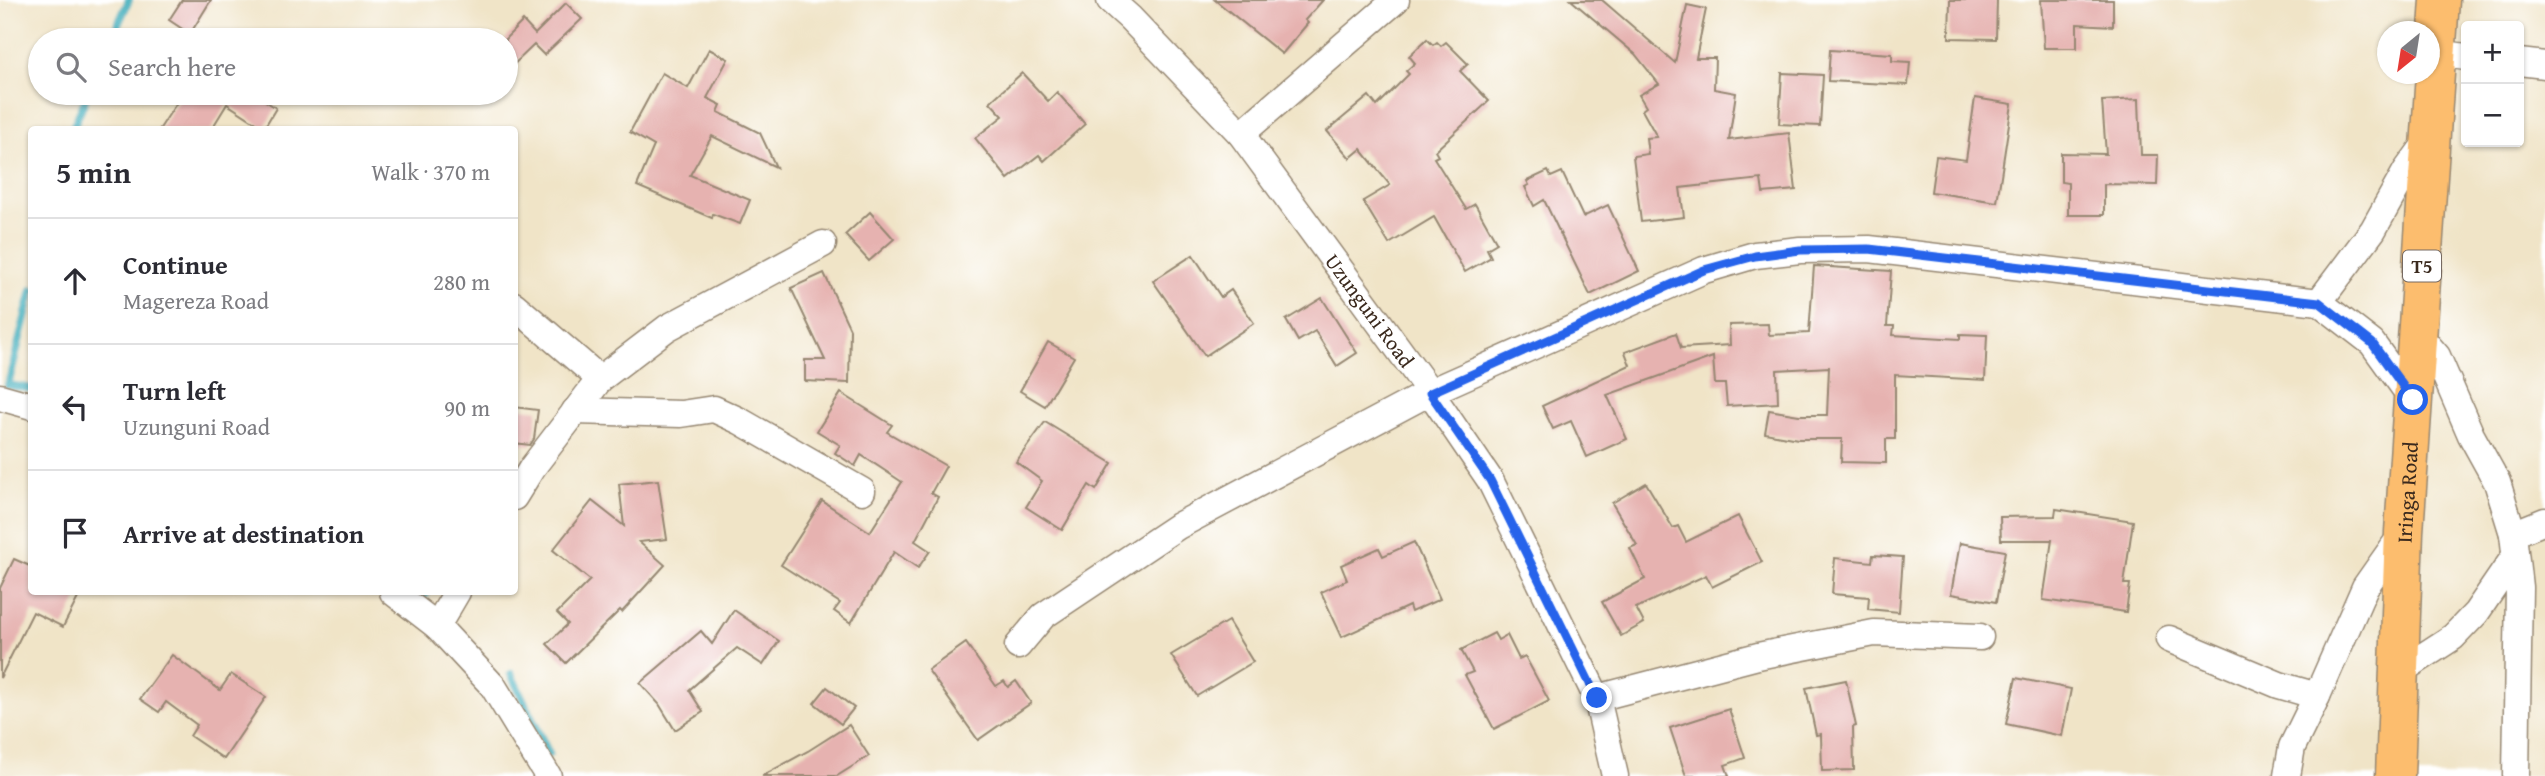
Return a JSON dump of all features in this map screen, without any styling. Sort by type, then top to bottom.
[{"type":"highway","name":"Iringa Road","points":[[2395,776],[2404,532],[2430,137],[2451,55],[2440,0]]},
{"type":"street","name":"Uzunguni Road","points":[[1110,0],[1241,134],[1430,393],[1490,480],[1597,698],[1615,776]]},
{"type":"street","points":[[1241,134],[1396,0]]},
{"type":"street","points":[[2524,63],[2545,65]]},
{"type":"street","points":[[2319,302],[2373,230],[2406,171],[2430,137]]},
{"type":"street","points":[[518,491],[600,379],[667,328],[823,244]]},
{"type":"street","points":[[1018,646],[1043,616],[1178,526],[1430,393],[1704,270],[1755,256],[1800,250],[1869,249],[2319,302],[2372,343],[2413,400]]},
{"type":"street","points":[[518,308],[600,379]]},
{"type":"street","points":[[2417,333],[2437,356],[2471,435],[2497,482],[2514,545],[2519,587],[2516,776]]},
{"type":"street","points":[[0,397],[28,405]]},
{"type":"street","points":[[575,411],[681,414],[714,409],[740,421],[862,491]]},
{"type":"street","points":[[2399,672],[2453,637],[2476,612],[2514,545],[2545,521]]},
{"type":"street","points":[[2287,776],[2292,747],[2365,587],[2404,532]]},
{"type":"street","points":[[397,595],[437,626],[493,686],[548,776]]},
{"type":"street","points":[[437,626],[455,595]]},
{"type":"street","points":[[1597,698],[1758,656],[1874,633],[1980,637]]},
{"type":"street","points":[[2169,639],[2278,685],[2317,696]]},
{"type":"building","points":[[182,0],[211,0],[194,28],[181,28],[169,20]]},
{"type":"building","points":[[1215,0],[1323,0],[1305,20],[1308,23],[1282,54]]},
{"type":"building","points":[[1571,0],[1602,0],[1675,63],[1687,5],[1706,9],[1696,58],[1715,58],[1714,89],[1736,93],[1729,140],[1789,133],[1796,190],[1763,193],[1761,179],[1680,188],[1684,217],[1641,222],[1633,156],[1648,154],[1646,138],[1657,137],[1642,110],[1646,107],[1639,95],[1659,84],[1635,54]]},
{"type":"building","points":[[1950,0],[1997,0],[1996,39],[1949,38]]},
{"type":"building","points":[[2041,0],[2113,0],[2113,26],[2077,24],[2077,48],[2044,48]]},
{"type":"building","points":[[566,3],[582,19],[544,55],[534,45],[518,60],[516,28],[523,21],[535,34]]},
{"type":"building","points":[[1427,39],[1433,45],[1437,42],[1441,46],[1446,42],[1468,64],[1460,71],[1489,101],[1435,151],[1438,156],[1434,158],[1466,209],[1475,204],[1497,243],[1487,249],[1491,257],[1465,272],[1434,217],[1389,244],[1363,201],[1390,185],[1361,149],[1350,158],[1327,131],[1369,96],[1377,106],[1409,74],[1406,71],[1415,63],[1409,56]]},
{"type":"building","points":[[709,49],[728,59],[707,98],[721,105],[718,112],[760,133],[776,167],[712,136],[690,175],[750,200],[740,224],[713,214],[712,218],[637,186],[654,146],[630,132],[662,73],[688,88]]},
{"type":"building","points":[[1830,50],[1892,54],[1892,61],[1910,62],[1908,85],[1828,81]]},
{"type":"building","points":[[1022,73],[1048,101],[1057,92],[1085,124],[1044,161],[1039,155],[1008,179],[975,138],[1003,116],[990,102]]},
{"type":"building","points":[[1782,73],[1823,75],[1820,126],[1779,124]]},
{"type":"building","points":[[1975,98],[2012,104],[1997,202],[1931,192],[1936,156],[1966,160]]},
{"type":"building","points":[[2139,99],[2141,155],[2158,155],[2157,185],[2104,184],[2104,215],[2068,215],[2068,183],[2061,182],[2061,153],[2106,154],[2102,101]]},
{"type":"building","points":[[175,105],[226,105],[213,126],[162,126]]},
{"type":"building","points":[[229,105],[271,105],[276,108],[265,126],[261,126]]},
{"type":"building","points":[[1548,171],[1551,177],[1562,172],[1583,217],[1608,205],[1639,271],[1590,295],[1544,200],[1534,206],[1525,187],[1529,185],[1527,181]]},
{"type":"building","points":[[870,212],[894,239],[869,261],[845,235]]},
{"type":"building","points":[[1193,255],[1221,297],[1231,290],[1254,323],[1205,356],[1153,281]]},
{"type":"building","points":[[1814,266],[1891,271],[1887,326],[1894,326],[1893,335],[1960,339],[1960,334],[1987,335],[1985,380],[1895,375],[1895,439],[1886,439],[1886,463],[1841,462],[1842,439],[1798,439],[1765,433],[1769,410],[1799,415],[1827,415],[1829,367],[1777,370],[1778,403],[1727,406],[1725,384],[1715,384],[1713,357],[1607,395],[1627,439],[1587,457],[1571,421],[1553,429],[1542,406],[1630,365],[1625,352],[1676,333],[1681,348],[1730,345],[1729,325],[1768,324],[1769,335],[1809,333]]},
{"type":"building","points":[[824,273],[850,329],[849,383],[805,381],[805,360],[825,360],[791,288]]},
{"type":"building","points":[[1322,298],[1357,353],[1337,366],[1315,331],[1298,341],[1286,320]]},
{"type":"building","points":[[1048,342],[1074,357],[1045,406],[1020,391]]},
{"type":"building","points":[[841,393],[892,425],[887,432],[946,466],[931,493],[938,497],[915,541],[930,551],[918,568],[894,552],[851,623],[834,611],[840,603],[781,565],[822,501],[870,532],[902,482],[861,455],[855,466],[835,453],[840,445],[817,431]]},
{"type":"building","points":[[518,408],[538,410],[534,439],[530,445],[518,444]]},
{"type":"building","points":[[1045,422],[1112,463],[1096,490],[1089,485],[1062,530],[1026,507],[1042,481],[1016,462]]},
{"type":"building","points":[[658,480],[667,539],[639,542],[665,565],[622,612],[620,610],[566,663],[547,644],[568,624],[557,613],[590,580],[553,550],[592,501],[624,526],[619,484]]},
{"type":"building","points":[[1646,483],[1673,528],[1678,526],[1686,542],[1738,516],[1762,562],[1712,587],[1706,575],[1636,608],[1644,623],[1621,636],[1602,602],[1645,579],[1630,548],[1637,545],[1612,503]]},
{"type":"building","points":[[2056,509],[2133,521],[2124,584],[2130,584],[2126,612],[2043,600],[2052,540],[2001,540],[2000,517],[2055,516]]},
{"type":"building","points":[[1414,542],[1440,599],[1411,612],[1409,606],[1342,637],[1321,592],[1347,580],[1341,565],[1379,548],[1383,556]]},
{"type":"building","points":[[1960,543],[2005,551],[1996,602],[1951,594]]},
{"type":"building","points":[[1873,555],[1903,557],[1899,612],[1868,609],[1869,597],[1832,594],[1835,558],[1872,562]]},
{"type":"building","points":[[14,559],[28,565],[28,595],[79,595],[63,627],[33,612],[0,678],[0,588]]},
{"type":"building","points":[[734,610],[779,641],[763,665],[737,648],[689,690],[703,712],[675,730],[659,704],[640,683],[701,631],[712,644]]},
{"type":"building","points":[[1228,621],[1253,662],[1197,696],[1171,655]]},
{"type":"building","points":[[1494,633],[1498,640],[1507,635],[1519,659],[1525,656],[1549,701],[1494,729],[1465,675],[1473,672],[1461,650]]},
{"type":"building","points":[[966,643],[996,686],[1004,681],[1008,687],[1016,681],[1031,703],[978,740],[928,670]]},
{"type":"building","points":[[172,655],[220,690],[231,674],[266,697],[224,759],[190,736],[197,725],[166,702],[159,712],[140,699]]},
{"type":"building","points":[[2016,678],[2071,689],[2062,736],[2006,724]]},
{"type":"building","points":[[1846,680],[1856,726],[1853,727],[1854,770],[1822,771],[1821,734],[1816,735],[1806,688]]},
{"type":"building","points":[[827,687],[854,708],[841,724],[814,703]]},
{"type":"building","points":[[1729,709],[1745,758],[1725,765],[1729,776],[1686,776],[1670,728]]},
{"type":"building","points":[[849,725],[869,756],[837,776],[762,776],[808,751]]},
{"type":"waterway","points":[[116,28],[129,0]]},
{"type":"waterway","points":[[74,126],[83,105]]},
{"type":"waterway","points":[[28,306],[8,385],[28,388]]},
{"type":"waterway","points":[[511,674],[549,754]]},
{"type":"route","points":[[1597,698],[1490,480],[1430,393],[1704,270],[1755,256],[1800,250],[1869,249],[2319,302],[2372,343],[2413,400]]}]
